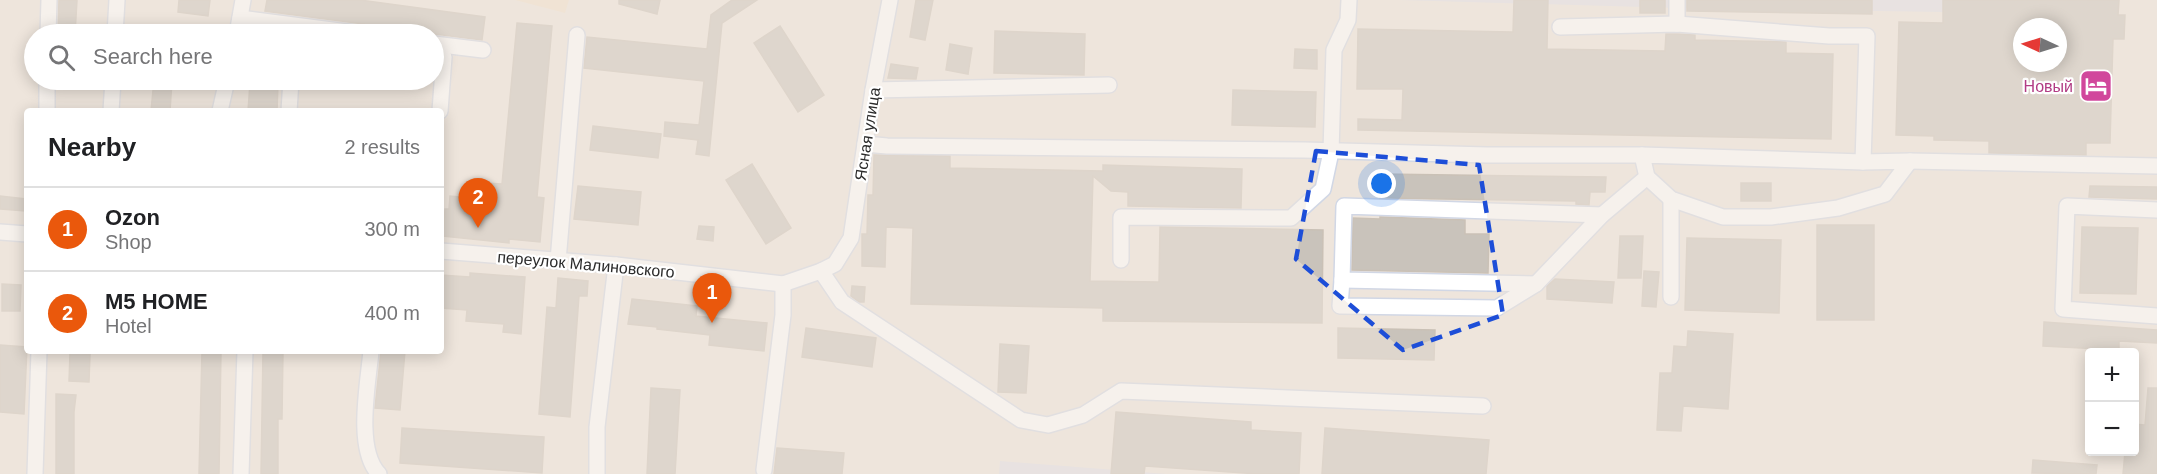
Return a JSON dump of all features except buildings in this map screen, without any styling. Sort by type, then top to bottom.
[{"type":"street","points":[[48,24],[49,0]]},
{"type":"street","points":[[116,24],[117,0]]},
{"type":"street","points":[[239,24],[243,0]]},
{"type":"street","name":"Ясная улица","points":[[828,268],[850,237],[890,0]]},
{"type":"street","points":[[1121,260],[1120,217],[1292,218],[1323,189],[1331,152],[1334,50],[1348,20],[1349,0]]},
{"type":"street","points":[[1677,0],[1677,24]]},
{"type":"street","points":[[240,18],[266,24]]},
{"type":"street","points":[[1560,27],[1677,24],[1829,36],[1867,36],[1863,162]]},
{"type":"street","points":[[558,261],[577,34]]},
{"type":"street","points":[[444,45],[483,50]]},
{"type":"street","points":[[873,90],[1109,85]]},
{"type":"street","points":[[47,90],[47,108]]},
{"type":"street","points":[[111,108],[112,90]]},
{"type":"street","points":[[221,108],[225,90]]},
{"type":"street","points":[[289,108],[290,90]]},
{"type":"street","points":[[440,108],[442,90]]},
{"type":"street","points":[[865,144],[1487,155],[1642,155],[1863,162],[2157,166]]},
{"type":"street","points":[[1642,155],[1647,177],[1671,199],[1723,217],[1771,217],[1838,208],[1885,194],[1910,161]]},
{"type":"street","points":[[1602,215],[1344,207],[1341,306],[1497,308],[1536,284],[1602,215],[1647,177]]},
{"type":"street","points":[[1671,199],[1671,297]]},
{"type":"street","points":[[2157,210],[2067,206],[2063,309],[2157,316]]},
{"type":"street","points":[[0,232],[24,234]]},
{"type":"street","name":"переулок Малиновского","points":[[444,251],[616,266],[783,284],[828,268]]},
{"type":"street","points":[[597,474],[597,427],[616,266]]},
{"type":"street","points":[[828,268],[842,302],[1021,420],[1048,425],[1066,420],[1083,415],[1121,391],[1483,406]]},
{"type":"street","points":[[1342,280],[1536,284]]},
{"type":"street","points":[[764,470],[783,315],[783,284]]},
{"type":"street","points":[[35,474],[39,354]]},
{"type":"street","points":[[241,474],[245,354]]},
{"type":"street","points":[[371,354],[364,439],[371,467],[379,474]]},
{"type":"highlighted area","points":[[1316,151],[1479,165],[1503,315],[1403,350],[1296,259]]},
{"type":"shaded area","points":[[515,0],[569,0],[565,13]]},
{"type":"shaded area","points":[[1399,0],[1944,0],[1943,12],[1677,8]]},
{"type":"shaded area","points":[[1000,461],[1167,474],[999,474]]},
{"type":"place","name":"Новый","points":[[2096,86]]},
{"type":"place","name":"M5 HOME","points":[[478,228]]},
{"type":"place","name":"Ozon","points":[[712,323]]}]
